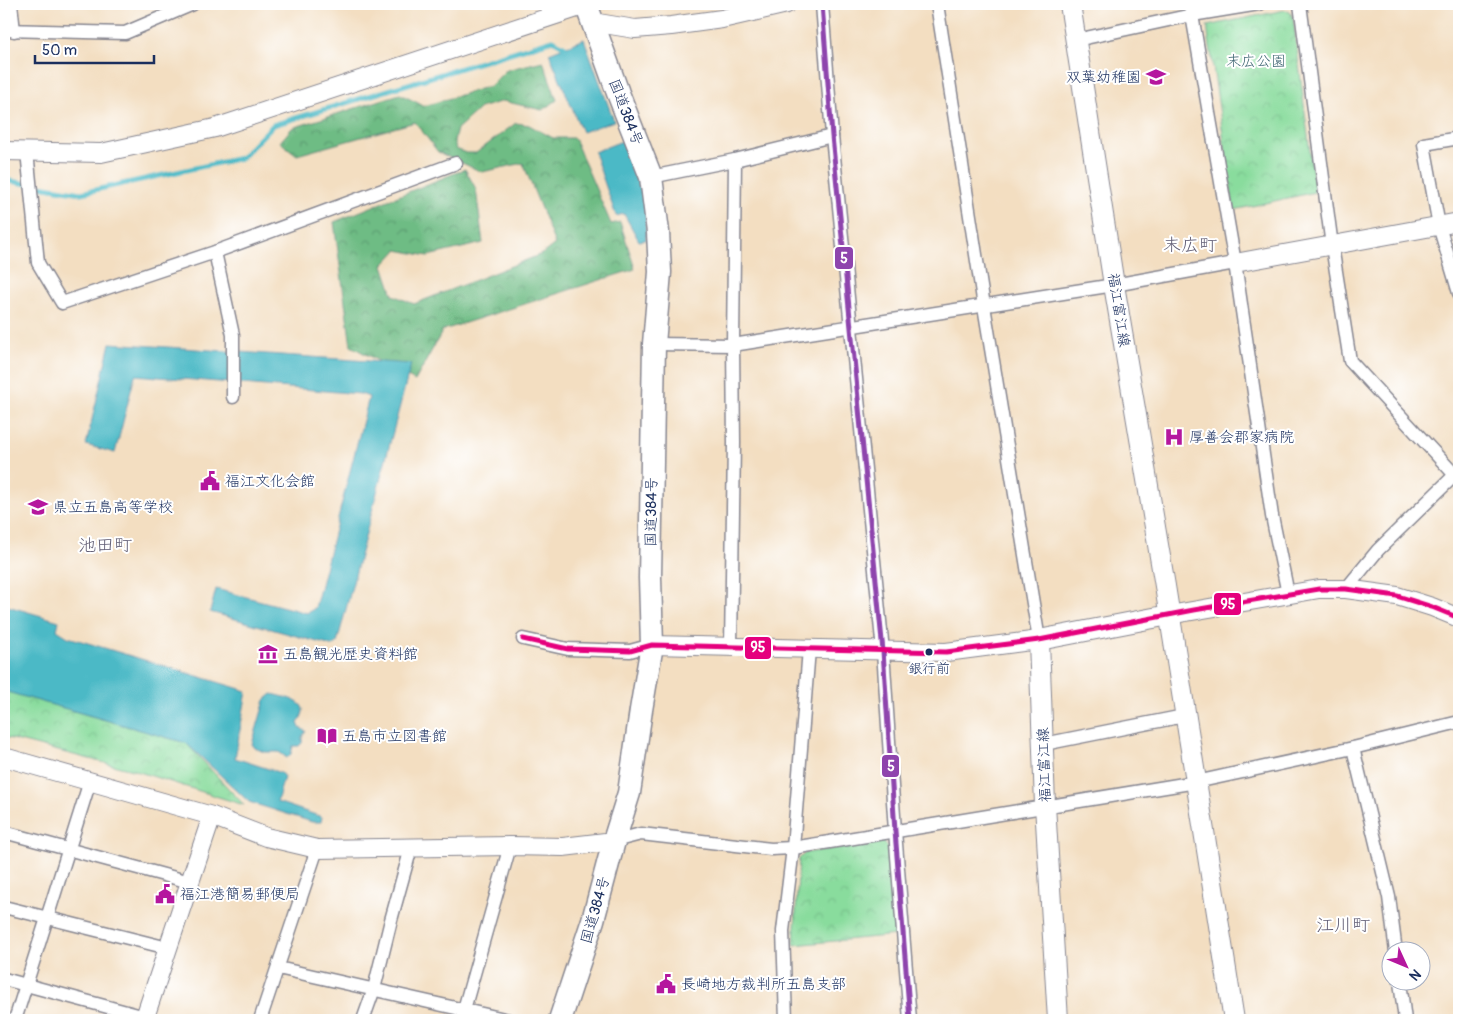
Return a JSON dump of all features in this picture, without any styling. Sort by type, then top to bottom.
[{"type":"highway","name":"国道384号","points":[[560,1020],[593,920],[629,793],[652,645],[650,578],[654,344],[660,272],[658,232],[651,178],[588,10]]},
{"type":"main road","name":"福江富江線","points":[[1070,4],[1114,286],[1165,586],[1184,716],[1234,1020]]},
{"type":"main road","points":[[1040,640],[1168,615]]},
{"type":"main road","name":"福江富江線","points":[[1040,640],[1045,805],[1058,1020]]},
{"type":"street","points":[[11,4],[9,30],[125,33],[193,4]]},
{"type":"street","points":[[4,152],[101,153],[215,128],[588,10],[635,29],[722,19],[787,4]]},
{"type":"street","points":[[822,4],[832,136],[883,651],[910,1020]]},
{"type":"street","points":[[523,639],[568,649],[630,651],[652,645],[946,652],[1040,640],[936,4]]},
{"type":"street","points":[[1076,40],[1192,15],[1259,4]]},
{"type":"street","points":[[1300,4],[1332,246],[1350,361],[1457,473],[1378,550],[1346,589]]},
{"type":"street","points":[[1192,15],[1234,263],[1272,516],[1288,594]]},
{"type":"street","points":[[651,178],[832,136]]},
{"type":"street","points":[[1459,138],[1424,144],[1439,226],[1459,293]]},
{"type":"street","points":[[27,151],[38,262],[62,303],[215,252],[456,163]]},
{"type":"street","points":[[731,646],[735,160]]},
{"type":"street","points":[[654,344],[733,345],[852,327],[1114,286],[1459,222]]},
{"type":"street","points":[[215,252],[233,335],[233,396]]},
{"type":"street","points":[[1168,615],[1319,589],[1346,589],[1397,596],[1459,618]]},
{"type":"street","points":[[786,1020],[783,931],[793,848],[809,649]]},
{"type":"street","points":[[1044,744],[1184,716]]},
{"type":"street","points":[[4,758],[212,816],[266,837],[317,849],[563,847],[614,841],[641,834],[771,849],[793,848],[1045,805],[1196,782],[1354,748],[1459,722]]},
{"type":"street","points":[[1354,748],[1389,897],[1395,942]]},
{"type":"street","points":[[15,1020],[90,782]]},
{"type":"street","points":[[4,979],[144,1019],[212,816]]},
{"type":"street","points":[[4,832],[190,882]]},
{"type":"street","points":[[463,1015],[510,846]]},
{"type":"street","points":[[363,1020],[374,989],[411,848]]},
{"type":"street","points":[[260,1020],[317,849]]},
{"type":"street","points":[[4,906],[168,948]]},
{"type":"street","points":[[278,968],[374,989],[463,1015],[509,1020]]},
{"type":"street","points":[[1401,992],[1405,1020]]},
{"type":"green space","name":"末広公園","points":[[1285,10],[1290,12],[1293,17],[1315,192],[1234,210],[1207,26]]},
{"type":"green space","points":[[543,61],[557,100],[542,110],[503,101],[480,108],[457,129],[454,141],[456,149],[466,153],[476,153],[516,123],[529,125],[553,138],[574,138],[611,224],[620,222],[635,269],[443,330],[415,381],[351,346],[334,222],[465,169],[476,189],[483,243],[428,256],[397,250],[383,265],[393,295],[414,304],[542,254],[555,244],[523,163],[482,172],[438,152],[415,122],[297,155],[280,142],[292,128],[400,94],[424,106],[490,86],[506,70]]},
{"type":"green space","points":[[4,691],[186,743],[244,805],[136,771],[4,737]]},
{"type":"green space","points":[[883,841],[888,848],[896,935],[794,945],[799,859],[805,853]]},
{"type":"water","points":[[584,39],[614,121],[582,132],[549,53]]},
{"type":"water","points":[[622,141],[645,201],[646,240],[639,241],[624,214],[616,216],[594,152]]},
{"type":"water","points":[[110,343],[411,364],[337,643],[332,646],[210,612],[216,589],[307,613],[315,608],[369,397],[361,394],[135,375],[115,453],[86,445]]},
{"type":"water","points":[[4,605],[59,621],[57,630],[68,637],[247,691],[235,758],[281,773],[284,777],[277,802],[322,817],[321,822],[312,822],[249,802],[186,743],[4,691]]},
{"type":"water","points":[[272,694],[296,701],[300,704],[303,711],[298,723],[300,728],[306,731],[302,737],[302,743],[299,746],[293,746],[291,754],[287,758],[279,752],[264,752],[255,748],[252,744],[265,700]]},
{"type":"waterway","points":[[4,180],[81,193],[241,158],[273,125],[553,40],[565,47]]},
{"type":"transit line","name":"5","points":[[822,4],[832,136],[883,651],[910,1020]]},
{"type":"transit line","name":"95","points":[[523,639],[568,649],[630,651],[652,645],[946,652],[1039,640],[1194,610],[1319,589],[1346,589],[1397,596],[1459,618]]},
{"type":"place","name":"双葉幼稚園","points":[[1156,77]]},
{"type":"place","name":"厚善会郡家病院","points":[[1174,437]]},
{"type":"place","name":"福江文化会館","points":[[210,481]]},
{"type":"place","name":"県立五島高等学校","points":[[38,507]]},
{"type":"place","name":"銀行前","points":[[929,652]]},
{"type":"place","name":"五島観光歴史資料館","points":[[268,654]]},
{"type":"place","name":"五島市立図書館","points":[[327,736]]},
{"type":"place","name":"福江港簡易郵便局","points":[[165,894]]},
{"type":"place","name":"長崎地方裁判所五島支部","points":[[666,984]]},
{"type":"district","name":"末広町","points":[[1190,245]]},
{"type":"district","name":"池田町","points":[[105,545]]},
{"type":"district","name":"江川町","points":[[1343,925]]}]
